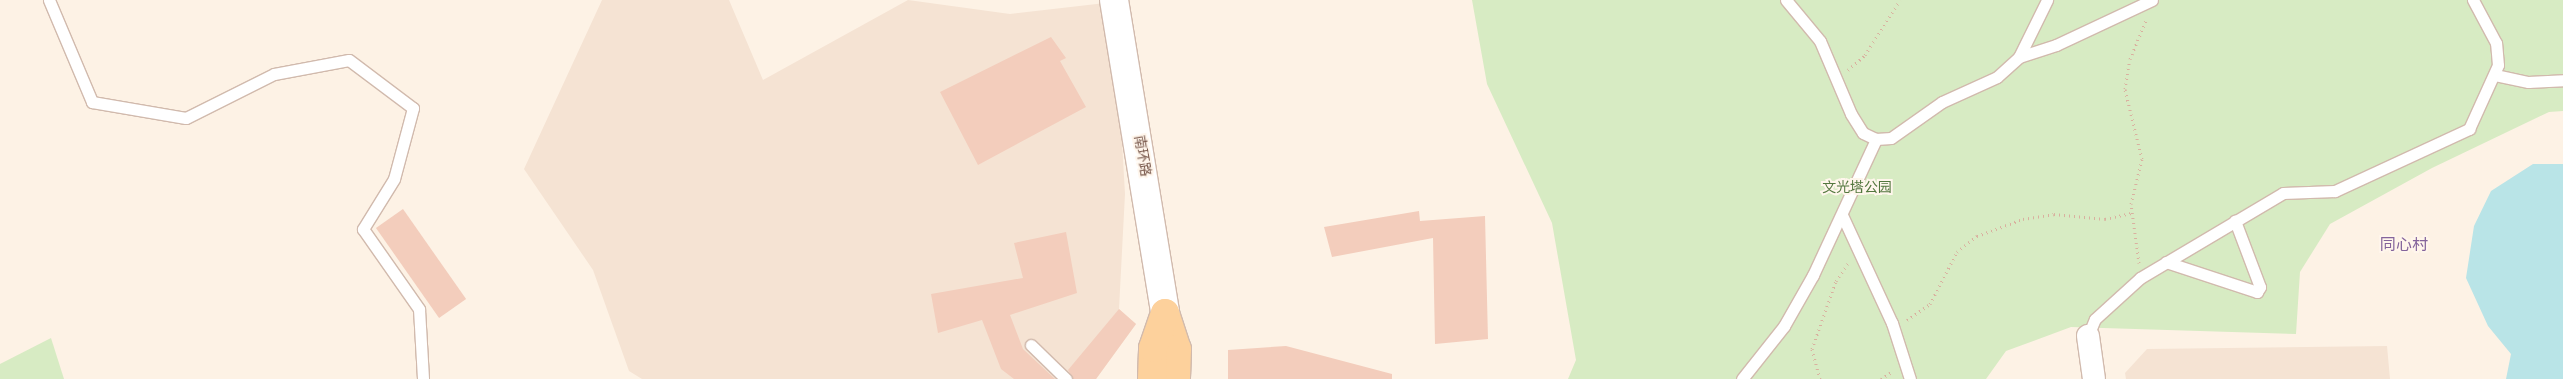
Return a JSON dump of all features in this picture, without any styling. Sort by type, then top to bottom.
[{"type":"main road","name":"南环路","points":[[1114,0],[1165,313],[1176,349],[1176,379]]},
{"type":"main road","name":"南环路","points":[[1152,379],[1153,348],[1165,313]]},
{"type":"street","points":[[2088,336],[2094,379]]},
{"type":"lane","points":[[49,0],[92,102],[186,118],[274,74],[349,60],[413,108],[394,179],[363,229],[419,309],[423,379]]},
{"type":"lane","points":[[1786,0],[1820,41],[1838,79],[1851,114],[1863,133],[1876,139],[1891,138],[1942,102],[1997,77],[2019,57],[2038,27],[2047,0]]},
{"type":"lane","points":[[2088,336],[2095,319],[2146,275],[2283,193],[2335,191],[2459,136],[2479,116],[2495,75],[2496,43],[2473,0]]},
{"type":"lane","points":[[2019,57],[2056,45],[2151,4]]},
{"type":"lane","points":[[2495,75],[2528,82],[2563,80]]},
{"type":"lane","points":[[1742,379],[1784,326],[1842,215],[1876,139]]},
{"type":"lane","points":[[1842,215],[1894,328],[1910,379]]},
{"type":"lane","points":[[2166,262],[2257,292],[2260,287],[2235,221]]},
{"type":"lane","points":[[1031,345],[1066,379]]},
{"type":"path","points":[[1838,79],[1865,55],[1900,0]]},
{"type":"path","points":[[2146,275],[2136,258],[2132,213],[2142,159],[2125,89],[2130,59],[2151,4]]},
{"type":"path","points":[[1894,328],[1930,304],[1957,252],[1977,236],[2023,219],[2054,214],[2105,219],[2132,213]]},
{"type":"path","points":[[1820,379],[1812,349],[1836,281],[1859,252]]},
{"type":"shaded area","points":[[602,0],[729,0],[763,80],[908,0],[1010,14],[1114,2],[1125,194],[1119,309],[1136,324],[1096,379],[642,379],[629,371],[593,270],[524,169]]},
{"type":"shaded area","points":[[2387,346],[2390,379],[2126,379],[2125,373],[2147,349]]},
{"type":"green space","name":"文光塔公园","points":[[1472,0],[2563,0],[2563,111],[2549,112],[2432,168],[2330,224],[2300,272],[2296,334],[2071,327],[2006,351],[1986,379],[1568,379],[1576,360],[1552,223],[1487,84]]},
{"type":"green space","points":[[51,338],[64,379],[0,379],[0,364]]},
{"type":"water","points":[[2533,164],[2563,164],[2563,379],[2506,379],[2511,354],[2488,326],[2466,278],[2474,226],[2491,191]]},
{"type":"building","points":[[1051,37],[1066,58],[1060,61],[1086,107],[978,165],[940,92]]},
{"type":"building","points":[[403,209],[466,299],[439,318],[376,228]]},
{"type":"building","points":[[1419,211],[1420,221],[1485,216],[1488,339],[1435,344],[1433,238],[1332,257],[1324,227]]},
{"type":"building","points":[[1066,232],[1077,293],[1010,315],[1023,349],[1055,379],[1014,379],[1001,369],[982,320],[938,333],[931,294],[1023,278],[1014,243]]},
{"type":"building","points":[[1119,309],[1136,324],[1096,379],[1073,379],[1068,370]]},
{"type":"building","points":[[1286,346],[1392,374],[1392,379],[1228,379],[1228,350]]},
{"type":"district","name":"同心村","points":[[2404,246]]}]
